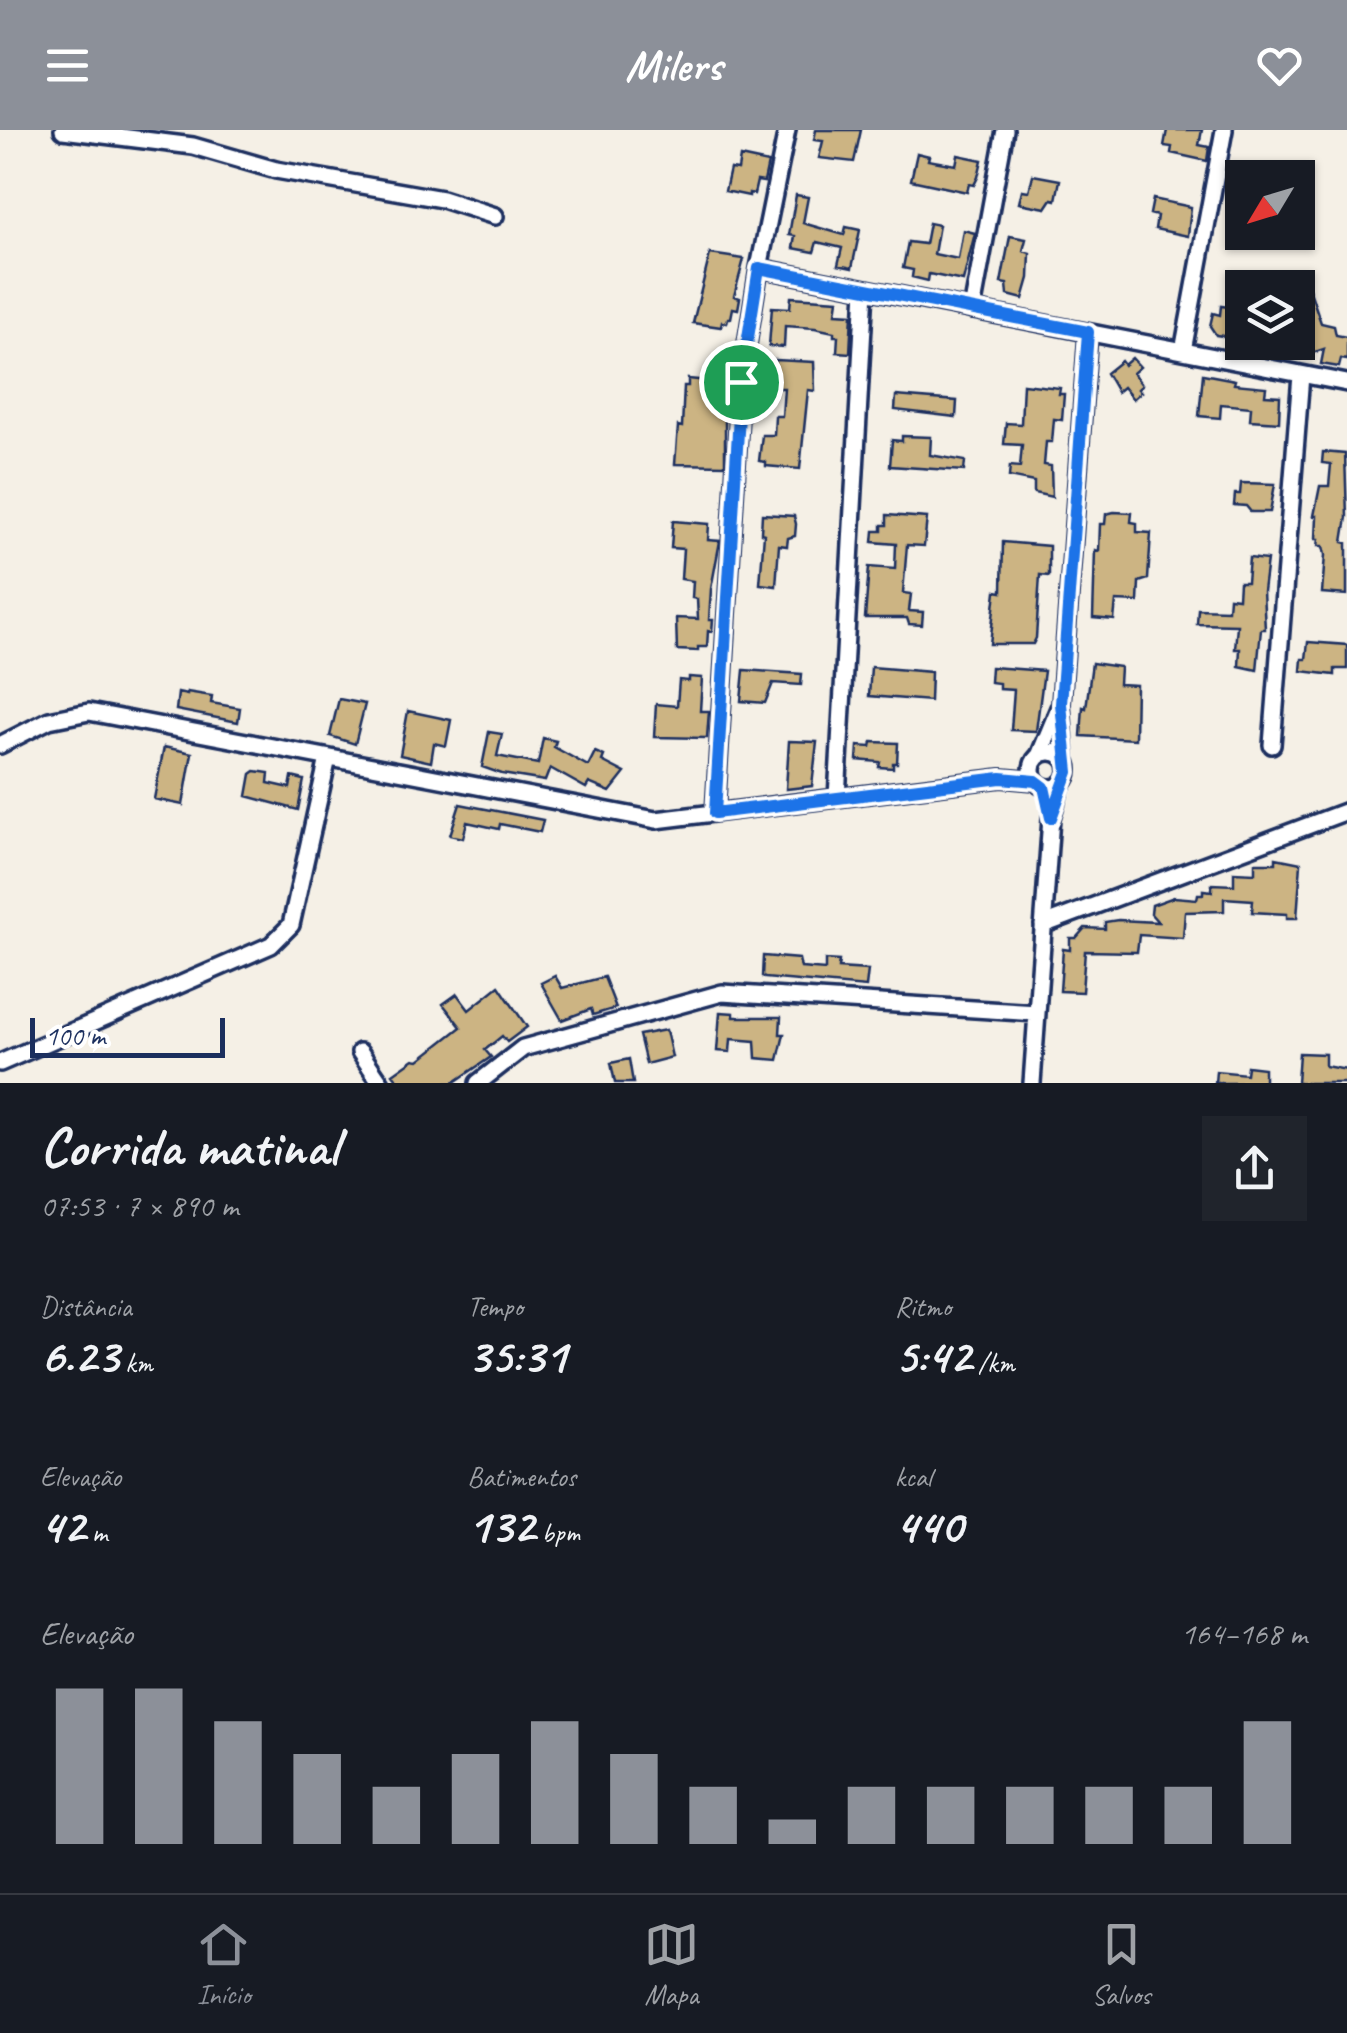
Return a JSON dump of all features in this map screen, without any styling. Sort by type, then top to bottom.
[{"type":"street","points":[[63,130],[193,146],[276,170],[442,200],[495,216]]},
{"type":"street","points":[[715,813],[741,382],[787,130]]},
{"type":"street","points":[[972,310],[1006,130]]},
{"type":"street","points":[[1183,351],[1224,130]]},
{"type":"street","points":[[759,268],[1347,383]]},
{"type":"street","points":[[837,798],[865,290]]},
{"type":"street","points":[[1032,1083],[1051,818],[1068,772],[1061,704],[1088,332]]},
{"type":"street","points":[[1272,744],[1300,375]]},
{"type":"street","points":[[1051,818],[1038,772],[1061,704]]},
{"type":"street","points":[[0,745],[49,720],[89,712],[656,820],[1038,772],[1062,785]]},
{"type":"street","points":[[1038,772],[1052,752],[1065,759]]},
{"type":"street","points":[[0,1063],[270,944],[291,926],[328,758]]},
{"type":"street","points":[[1043,925],[1347,811]]},
{"type":"street","points":[[478,1083],[524,1048],[722,994],[1037,1014]]},
{"type":"street","points":[[360,1052],[381,1083]]},
{"type":"building","points":[[816,130],[861,130],[854,162],[819,158],[823,141],[814,140]]},
{"type":"building","points":[[1167,130],[1202,130],[1199,145],[1209,147],[1207,161],[1171,153],[1172,147],[1164,146]]},
{"type":"building","points":[[917,153],[929,156],[928,160],[956,165],[958,155],[982,160],[978,177],[974,185],[969,184],[967,192],[911,180]]},
{"type":"building","points":[[740,157],[768,163],[764,182],[757,181],[754,194],[749,196],[725,191],[730,169],[738,170]]},
{"type":"building","points":[[1033,175],[1060,180],[1056,200],[1052,199],[1046,208],[1019,203],[1022,190],[1029,191]]},
{"type":"building","points":[[796,195],[808,197],[803,223],[844,235],[846,227],[860,230],[852,268],[838,265],[842,248],[817,242],[814,252],[793,248],[795,236],[789,235]]},
{"type":"building","points":[[1153,199],[1191,207],[1188,236],[1155,229],[1157,216],[1150,214]]},
{"type":"building","points":[[929,223],[939,225],[934,254],[958,259],[963,230],[975,233],[963,281],[929,274],[928,281],[912,277],[913,270],[903,268],[908,242],[925,244]]},
{"type":"building","points":[[1010,236],[1026,239],[1023,251],[1030,253],[1023,299],[1008,295],[1007,284],[1001,283]]},
{"type":"building","points":[[710,254],[744,259],[734,296],[740,298],[738,309],[733,308],[731,318],[722,322],[721,327],[693,323]]},
{"type":"building","points":[[791,297],[838,300],[836,313],[852,314],[850,353],[837,352],[838,336],[834,332],[815,328],[785,326],[784,347],[769,346],[772,307],[790,308]]},
{"type":"building","points":[[1221,306],[1225,306],[1225,336],[1216,335],[1210,326],[1213,313],[1220,315]]},
{"type":"building","points":[[1315,306],[1321,323],[1334,326],[1336,335],[1347,337],[1347,360],[1341,359],[1339,367],[1321,364],[1324,349],[1315,352]]},
{"type":"building","points":[[1132,358],[1140,367],[1133,373],[1142,385],[1133,399],[1123,387],[1117,392],[1106,373]]},
{"type":"building","points":[[775,360],[814,362],[815,391],[808,390],[800,469],[766,466],[766,462],[759,461],[762,435],[774,435],[775,416],[782,416],[784,388],[771,388]]},
{"type":"building","points":[[1203,374],[1235,380],[1234,384],[1266,387],[1265,395],[1280,396],[1279,422],[1250,420],[1251,407],[1221,404],[1220,418],[1199,416]]},
{"type":"building","points":[[688,379],[719,382],[717,411],[725,411],[725,465],[675,464]]},
{"type":"building","points":[[1023,384],[1060,388],[1059,394],[1064,394],[1062,420],[1054,419],[1052,442],[1046,442],[1044,465],[1051,466],[1052,497],[1034,493],[1034,482],[1009,477],[1010,466],[1020,467],[1022,445],[1004,444],[1006,423],[1021,424]]},
{"type":"building","points":[[896,396],[957,401],[956,417],[895,410]]},
{"type":"building","points":[[902,436],[931,437],[930,455],[965,461],[964,471],[890,466],[892,440],[902,441]]},
{"type":"building","points":[[1323,452],[1345,454],[1347,517],[1343,542],[1347,543],[1347,595],[1322,593],[1325,555],[1316,539],[1314,516],[1320,486],[1329,486],[1331,464],[1322,463]]},
{"type":"building","points":[[1241,483],[1275,484],[1270,512],[1251,512],[1246,506],[1234,505]]},
{"type":"building","points":[[1132,513],[1131,522],[1137,523],[1137,532],[1151,533],[1148,579],[1139,582],[1138,602],[1116,601],[1114,620],[1093,618],[1095,550],[1099,551],[1100,524],[1105,524],[1106,514]]},
{"type":"building","points":[[762,514],[794,516],[796,524],[795,536],[788,538],[787,546],[779,545],[776,586],[760,584]]},
{"type":"building","points":[[887,515],[927,518],[924,546],[907,545],[903,593],[911,594],[909,611],[923,612],[922,625],[909,624],[907,618],[865,618],[869,567],[895,569],[896,544],[873,542],[874,531],[882,531],[882,525],[887,525]]},
{"type":"building","points":[[673,521],[709,524],[708,540],[720,541],[711,589],[712,632],[708,631],[707,647],[698,647],[698,651],[677,650],[676,618],[698,619],[697,599],[692,598],[693,581],[681,579],[683,549],[671,548]]},
{"type":"building","points":[[1003,542],[1049,546],[1049,576],[1040,575],[1033,644],[990,644],[996,591],[1002,592]]},
{"type":"building","points":[[1249,558],[1267,560],[1263,591],[1265,629],[1261,629],[1257,670],[1239,666],[1240,649],[1235,649],[1237,625],[1197,624],[1198,609],[1228,610],[1229,597],[1238,598],[1239,582],[1247,582]]},
{"type":"building","points":[[1308,642],[1347,645],[1347,669],[1335,669],[1335,675],[1301,671]]},
{"type":"building","points":[[1092,663],[1120,667],[1119,684],[1136,685],[1135,739],[1081,736]]},
{"type":"building","points":[[871,667],[931,672],[930,701],[869,696]]},
{"type":"building","points":[[991,667],[1044,671],[1036,731],[1011,730],[1014,690],[999,689],[999,683],[990,682]]},
{"type":"building","points":[[744,670],[802,674],[801,685],[773,683],[765,703],[741,701]]},
{"type":"building","points":[[689,677],[702,678],[700,711],[709,711],[707,738],[654,737],[656,704],[677,706],[679,680],[689,681]]},
{"type":"building","points":[[178,693],[212,696],[211,703],[240,708],[238,722],[176,710]]},
{"type":"building","points":[[339,699],[365,704],[355,744],[330,736]]},
{"type":"building","points":[[408,711],[451,720],[446,746],[434,743],[431,762],[400,755]]},
{"type":"building","points":[[489,732],[502,734],[497,756],[538,764],[543,738],[556,741],[554,747],[588,766],[595,752],[604,756],[602,761],[625,773],[610,792],[589,783],[586,788],[550,768],[545,781],[502,774],[482,767]]},
{"type":"building","points":[[789,741],[817,742],[812,786],[786,789]]},
{"type":"building","points":[[872,742],[898,743],[893,768],[879,767],[880,762],[857,760],[858,746],[871,747]]},
{"type":"building","points":[[164,747],[192,753],[183,805],[154,799]]},
{"type":"building","points":[[255,771],[269,773],[268,783],[290,788],[292,777],[304,780],[298,810],[247,796]]},
{"type":"building","points":[[460,804],[543,820],[540,832],[467,822],[463,838],[450,835]]},
{"type":"building","points":[[1276,858],[1301,863],[1297,918],[1252,912],[1253,900],[1224,898],[1224,911],[1185,912],[1183,938],[1139,935],[1137,952],[1085,951],[1082,992],[1060,991],[1063,949],[1070,950],[1070,938],[1076,938],[1085,928],[1105,929],[1105,922],[1118,920],[1158,922],[1151,914],[1152,905],[1174,897],[1197,899],[1203,890],[1212,891],[1212,884],[1234,885],[1234,872],[1255,873],[1255,863],[1276,863]]},
{"type":"building","points":[[763,956],[799,959],[801,968],[825,970],[825,960],[839,961],[838,968],[868,970],[866,987],[765,978]]},
{"type":"building","points":[[555,976],[562,988],[604,977],[616,1008],[593,1015],[591,1009],[562,1020],[541,983]]},
{"type":"building","points":[[499,986],[527,1027],[507,1042],[502,1036],[485,1050],[491,1057],[453,1083],[400,1083],[393,1074],[414,1059],[419,1060],[461,1027],[443,1004],[457,994],[469,1010]]},
{"type":"building","points":[[720,1012],[734,1013],[734,1017],[781,1017],[780,1034],[784,1034],[778,1060],[756,1058],[755,1041],[731,1039],[730,1052],[717,1051]]},
{"type":"building","points":[[666,1030],[672,1057],[646,1064],[639,1035]]},
{"type":"building","points":[[1299,1053],[1325,1054],[1325,1066],[1347,1070],[1347,1083],[1297,1083]]},
{"type":"building","points":[[629,1059],[633,1083],[615,1083],[611,1063]]},
{"type":"building","points":[[1247,1066],[1264,1068],[1264,1083],[1215,1083],[1216,1071],[1246,1074]]},
{"type":"route","points":[[759,268],[1088,332],[1061,704],[1068,772],[1051,818],[1044,787],[1036,781],[1001,778],[715,813],[741,382],[759,268]]}]
